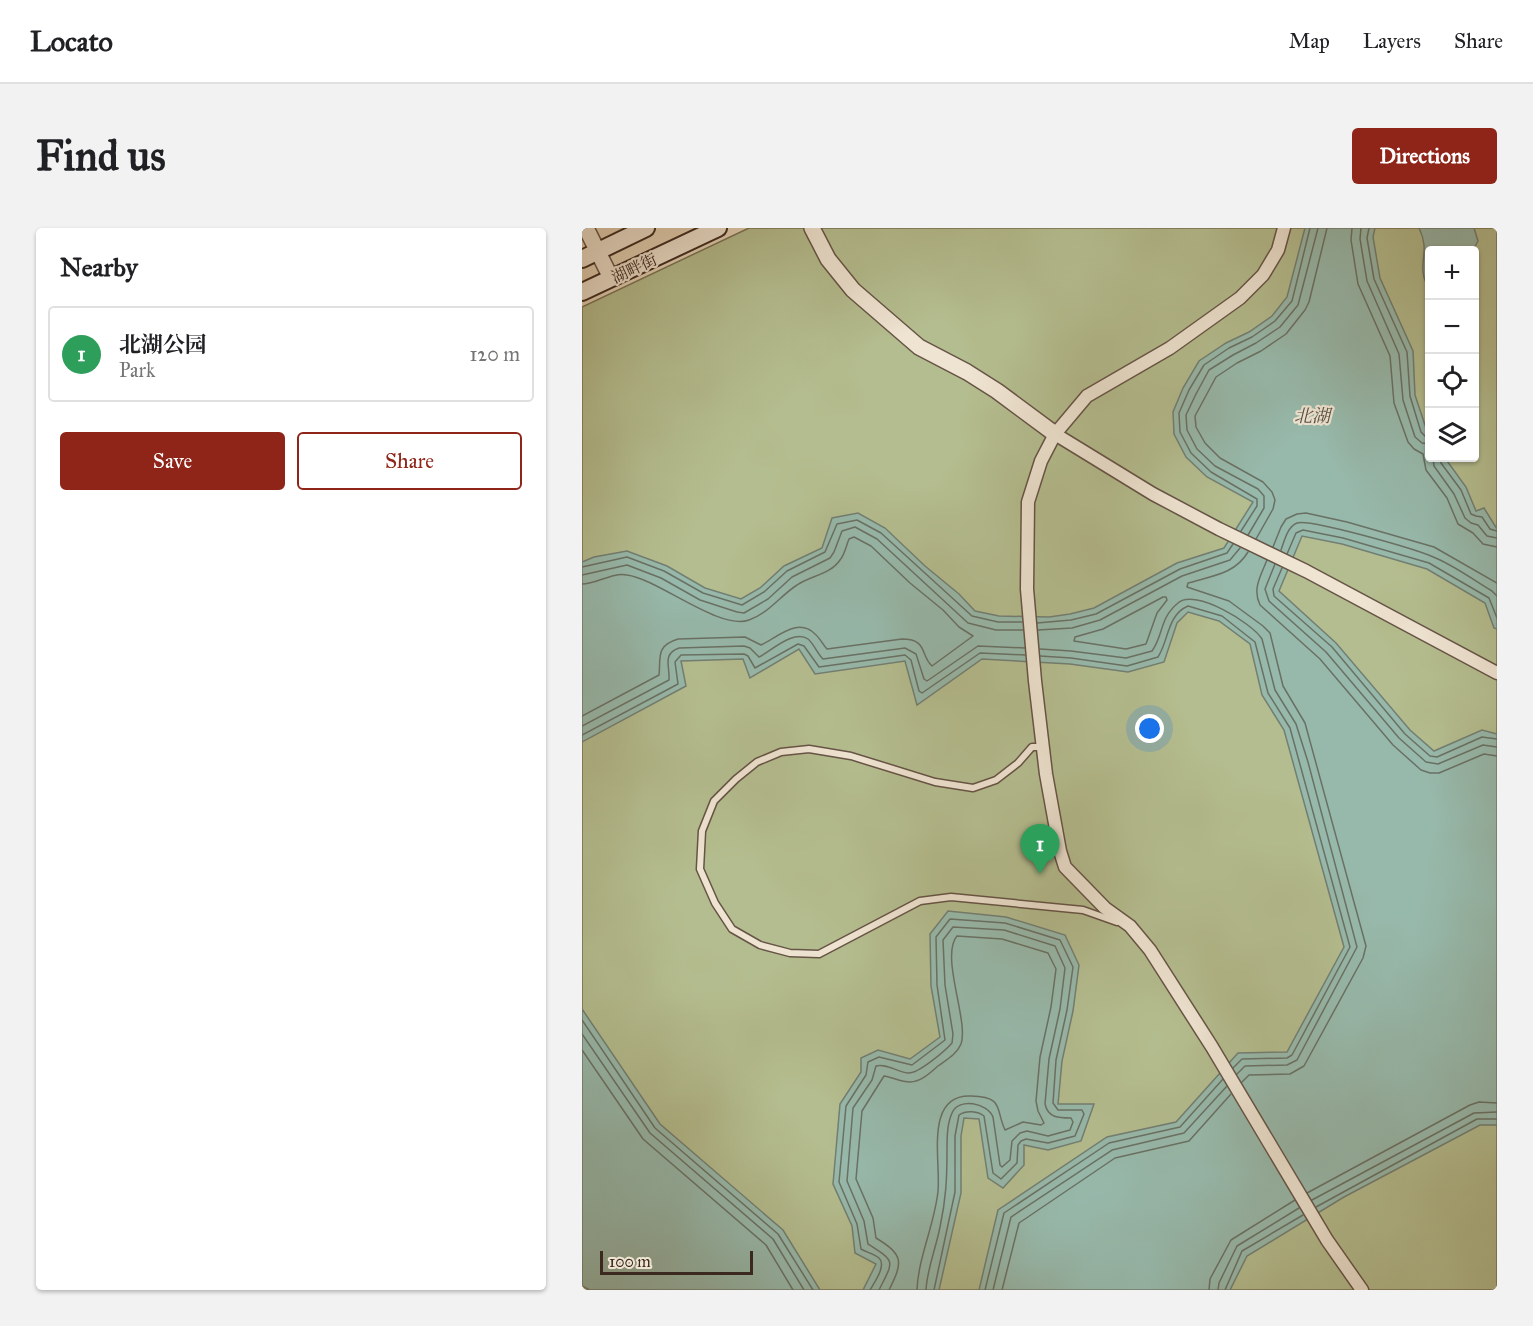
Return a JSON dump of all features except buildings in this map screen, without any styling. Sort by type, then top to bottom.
[{"type":"main road","name":"湖畔街","points":[[590,256],[646,228]]},
{"type":"main road","name":"湖畔街","points":[[582,292],[718,228]]},
{"type":"street","points":[[586,228],[590,256],[611,278]]},
{"type":"street","points":[[812,228],[828,259],[853,290],[919,347],[967,372],[1055,434],[1153,494],[1219,530],[1306,571],[1497,674]]},
{"type":"street","points":[[1284,228],[1278,250],[1263,275],[1240,298],[1170,348],[1087,396],[1055,434],[1041,461],[1028,502],[1027,568],[1035,681],[1043,747],[1060,851],[1065,867],[1105,908],[1130,926],[1150,950],[1212,1047],[1326,1240],[1362,1290]]},
{"type":"lane","points":[[1043,747],[1032,747],[1018,763],[996,780],[973,788],[935,782],[851,756],[809,749],[782,752],[758,762],[714,801],[702,831],[700,870],[715,903],[732,929],[760,945],[790,953],[819,954],[920,901],[951,897],[1083,910],[1130,926]]},
{"type":"green space","points":[[749,228],[1497,228],[1497,1290],[582,1290],[582,307]]},
{"type":"water","name":"北湖","points":[[1305,228],[1375,228],[1373,237],[1380,278],[1413,351],[1415,395],[1425,425],[1425,462],[1448,462],[1466,487],[1476,511],[1484,508],[1497,529],[1497,629],[1494,628],[1485,603],[1427,569],[1342,544],[1302,536],[1279,591],[1336,643],[1410,730],[1434,751],[1482,730],[1497,734],[1497,1125],[1480,1125],[1344,1197],[1247,1256],[1230,1290],[979,1290],[998,1210],[1107,1137],[1176,1122],[1238,1053],[1287,1052],[1344,947],[1284,730],[1262,695],[1250,644],[1219,621],[1188,612],[1177,623],[1164,662],[1128,672],[1070,664],[982,659],[917,705],[905,661],[815,674],[799,649],[750,678],[743,659],[681,661],[686,686],[582,742],[582,562],[594,557],[627,551],[667,566],[705,588],[741,599],[760,588],[784,566],[822,548],[832,518],[858,513],[885,528],[975,611],[999,616],[1049,617],[1094,608],[1177,563],[1224,548],[1253,502],[1207,477],[1186,457],[1174,434],[1173,412],[1183,388],[1199,361],[1272,316],[1287,297]]},
{"type":"water","points":[[1419,228],[1474,228],[1478,241],[1475,246],[1425,246],[1425,280],[1422,236]]},
{"type":"water","points":[[948,911],[1006,917],[1065,935],[1079,965],[1073,1011],[1062,1061],[1058,1104],[1094,1104],[1081,1141],[1048,1150],[1024,1145],[1024,1165],[1003,1188],[988,1178],[979,1119],[964,1118],[961,1136],[961,1193],[939,1290],[863,1290],[876,1264],[855,1253],[852,1226],[833,1184],[840,1104],[861,1072],[861,1058],[878,1050],[910,1059],[940,1037],[931,986],[930,934]]},
{"type":"water","points":[[582,1009],[660,1124],[783,1230],[820,1290],[590,1290],[582,1286]]},
{"type":"place","name":"北湖公园","points":[[1040,874]]}]
